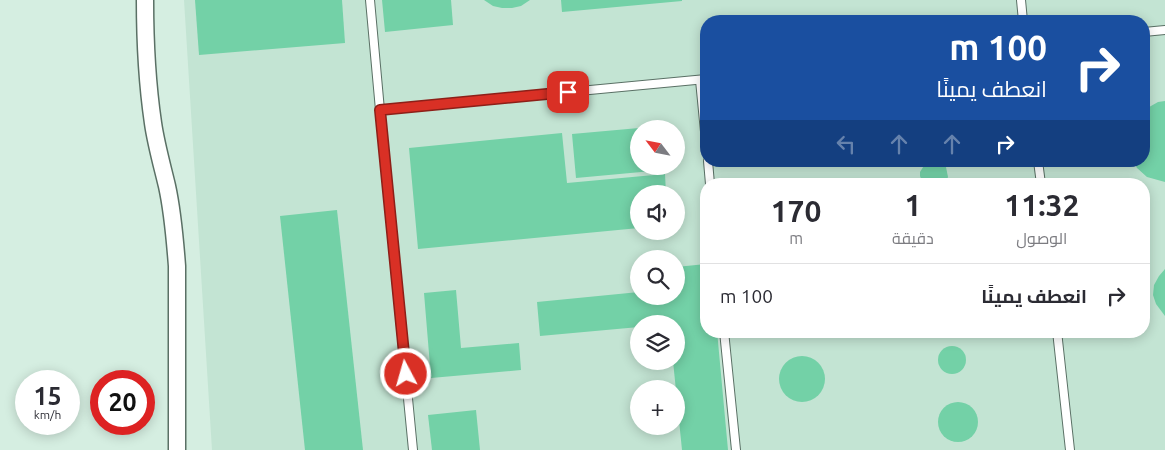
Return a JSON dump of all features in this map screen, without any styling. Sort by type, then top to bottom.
[{"type":"street","points":[[145,0],[146,60],[149,92],[159,155],[170,204],[177,266],[177,450]]},
{"type":"lane","points":[[370,0],[414,450]]},
{"type":"lane","points":[[1022,0],[1023,15]]},
{"type":"lane","points":[[1150,31],[1165,30]]},
{"type":"lane","points":[[380,110],[700,80]]},
{"type":"lane","points":[[725,338],[736,450]]},
{"type":"lane","points":[[1058,338],[1070,450]]},
{"type":"shaded area","points":[[184,0],[1165,0],[1165,450],[212,450]]},
{"type":"building","points":[[195,0],[342,0],[345,43],[199,55]]},
{"type":"building","points":[[382,0],[451,0],[453,25],[385,32]]},
{"type":"building","points":[[484,0],[530,0],[521,6],[502,8],[493,6]]},
{"type":"building","points":[[561,0],[682,0],[682,1],[562,12]]},
{"type":"building","points":[[1165,101],[1165,182],[1147,177],[1136,167],[1150,167],[1150,107]]},
{"type":"building","points":[[630,129],[630,173],[576,178],[572,134]]},
{"type":"building","points":[[562,133],[567,183],[665,175],[666,185],[630,185],[630,229],[418,249],[409,148]]},
{"type":"building","points":[[923,167],[946,167],[948,177],[921,178],[920,172]]},
{"type":"building","points":[[337,210],[363,450],[305,450],[280,216]]},
{"type":"building","points":[[700,265],[700,338],[718,338],[728,450],[682,450],[680,435],[685,435],[685,380],[675,380],[674,370],[685,370],[685,315],[630,315],[630,328],[540,336],[537,302],[630,293],[630,305],[685,305],[685,266]]},
{"type":"building","points":[[1165,269],[1165,316],[1156,304],[1153,295],[1154,285]]},
{"type":"building","points":[[456,290],[461,348],[519,343],[521,370],[431,378],[424,293]]},
{"type":"building","points":[[952,346],[962,350],[966,360],[962,370],[952,374],[942,370],[938,360],[942,350]]},
{"type":"building","points":[[802,356],[815,360],[821,366],[825,379],[821,392],[815,398],[802,402],[789,398],[783,392],[779,379],[783,366],[789,360]]},
{"type":"building","points":[[958,402],[972,408],[978,422],[972,436],[958,442],[944,436],[938,422],[944,408]]},
{"type":"building","points":[[476,410],[480,450],[432,450],[428,415]]},
{"type":"route","points":[[406,374],[380,110],[568,92]]}]
